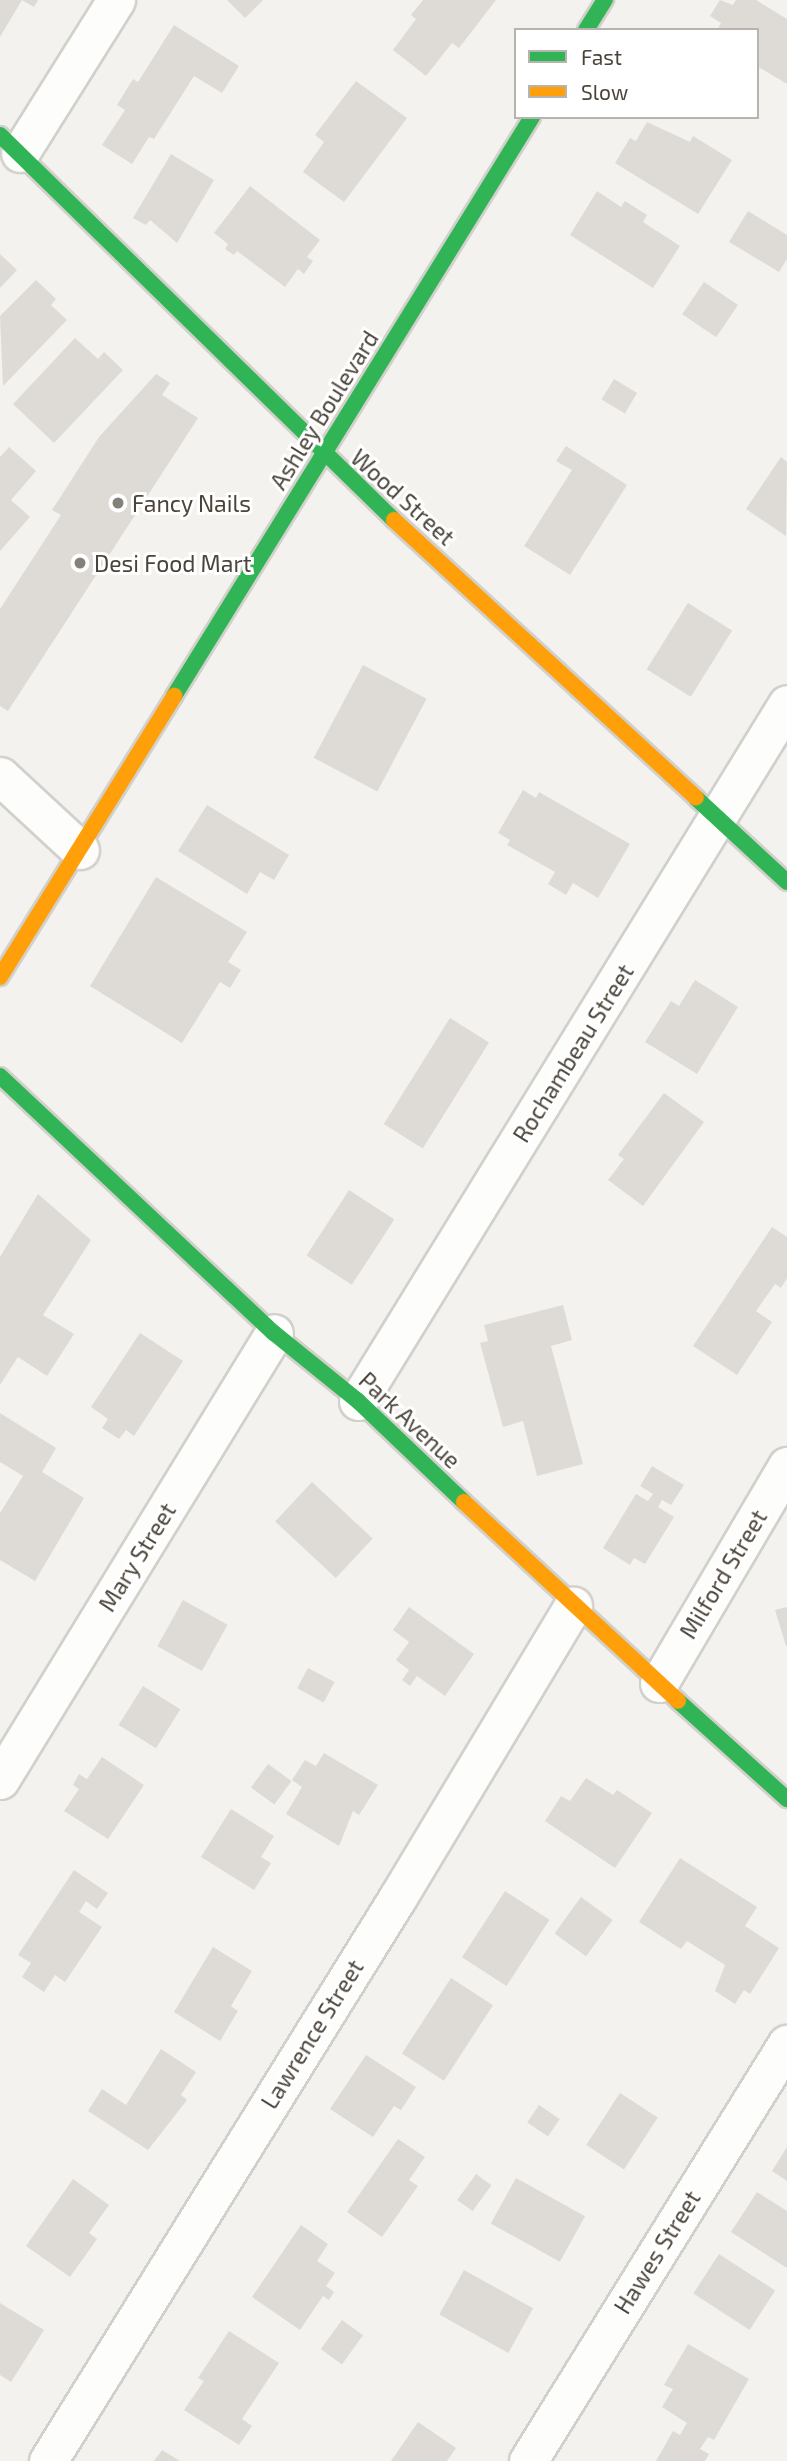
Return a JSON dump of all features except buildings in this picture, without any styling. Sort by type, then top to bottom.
[{"type":"street","points":[[10,144],[116,0]]},
{"type":"street","points":[[587,28],[605,0]]},
{"type":"street","name":"Ashley Boulevard","points":[[0,977],[531,119]]},
{"type":"street","name":"Wood Street","points":[[10,144],[323,455],[787,882]]},
{"type":"street","name":"Rochambeau Street","points":[[358,1401],[787,704]]},
{"type":"street","points":[[0,776],[80,850]]},
{"type":"street","name":"Park Avenue","points":[[0,1076],[274,1334],[358,1401],[573,1606],[787,1800]]},
{"type":"street","name":"Mary Street","points":[[0,1780],[274,1334]]},
{"type":"street","name":"Milford Street","points":[[659,1683],[787,1466]]},
{"type":"street","name":"Lawrence Street","points":[[48,2461],[398,1897],[573,1606]]},
{"type":"street","name":"Hawes Street","points":[[528,2461],[787,2044]]},
{"type":"traffic: fast","points":[[587,28],[605,0]]},
{"type":"traffic: fast","points":[[174,696],[531,119]]},
{"type":"traffic: fast","points":[[0,135],[394,520]]},
{"type":"traffic: fast","points":[[696,798],[787,882]]},
{"type":"traffic: fast","points":[[0,1076],[274,1333],[358,1401],[464,1502]]},
{"type":"traffic: fast","points":[[678,1701],[787,1799]]},
{"type":"traffic: slow","points":[[394,520],[696,798]]},
{"type":"traffic: slow","points":[[0,977],[174,696]]},
{"type":"traffic: slow","points":[[464,1502],[678,1701]]},
{"type":"place","name":"Fancy Nails","points":[[118,503]]},
{"type":"place","name":"Desi Food Mart","points":[[80,563]]}]
